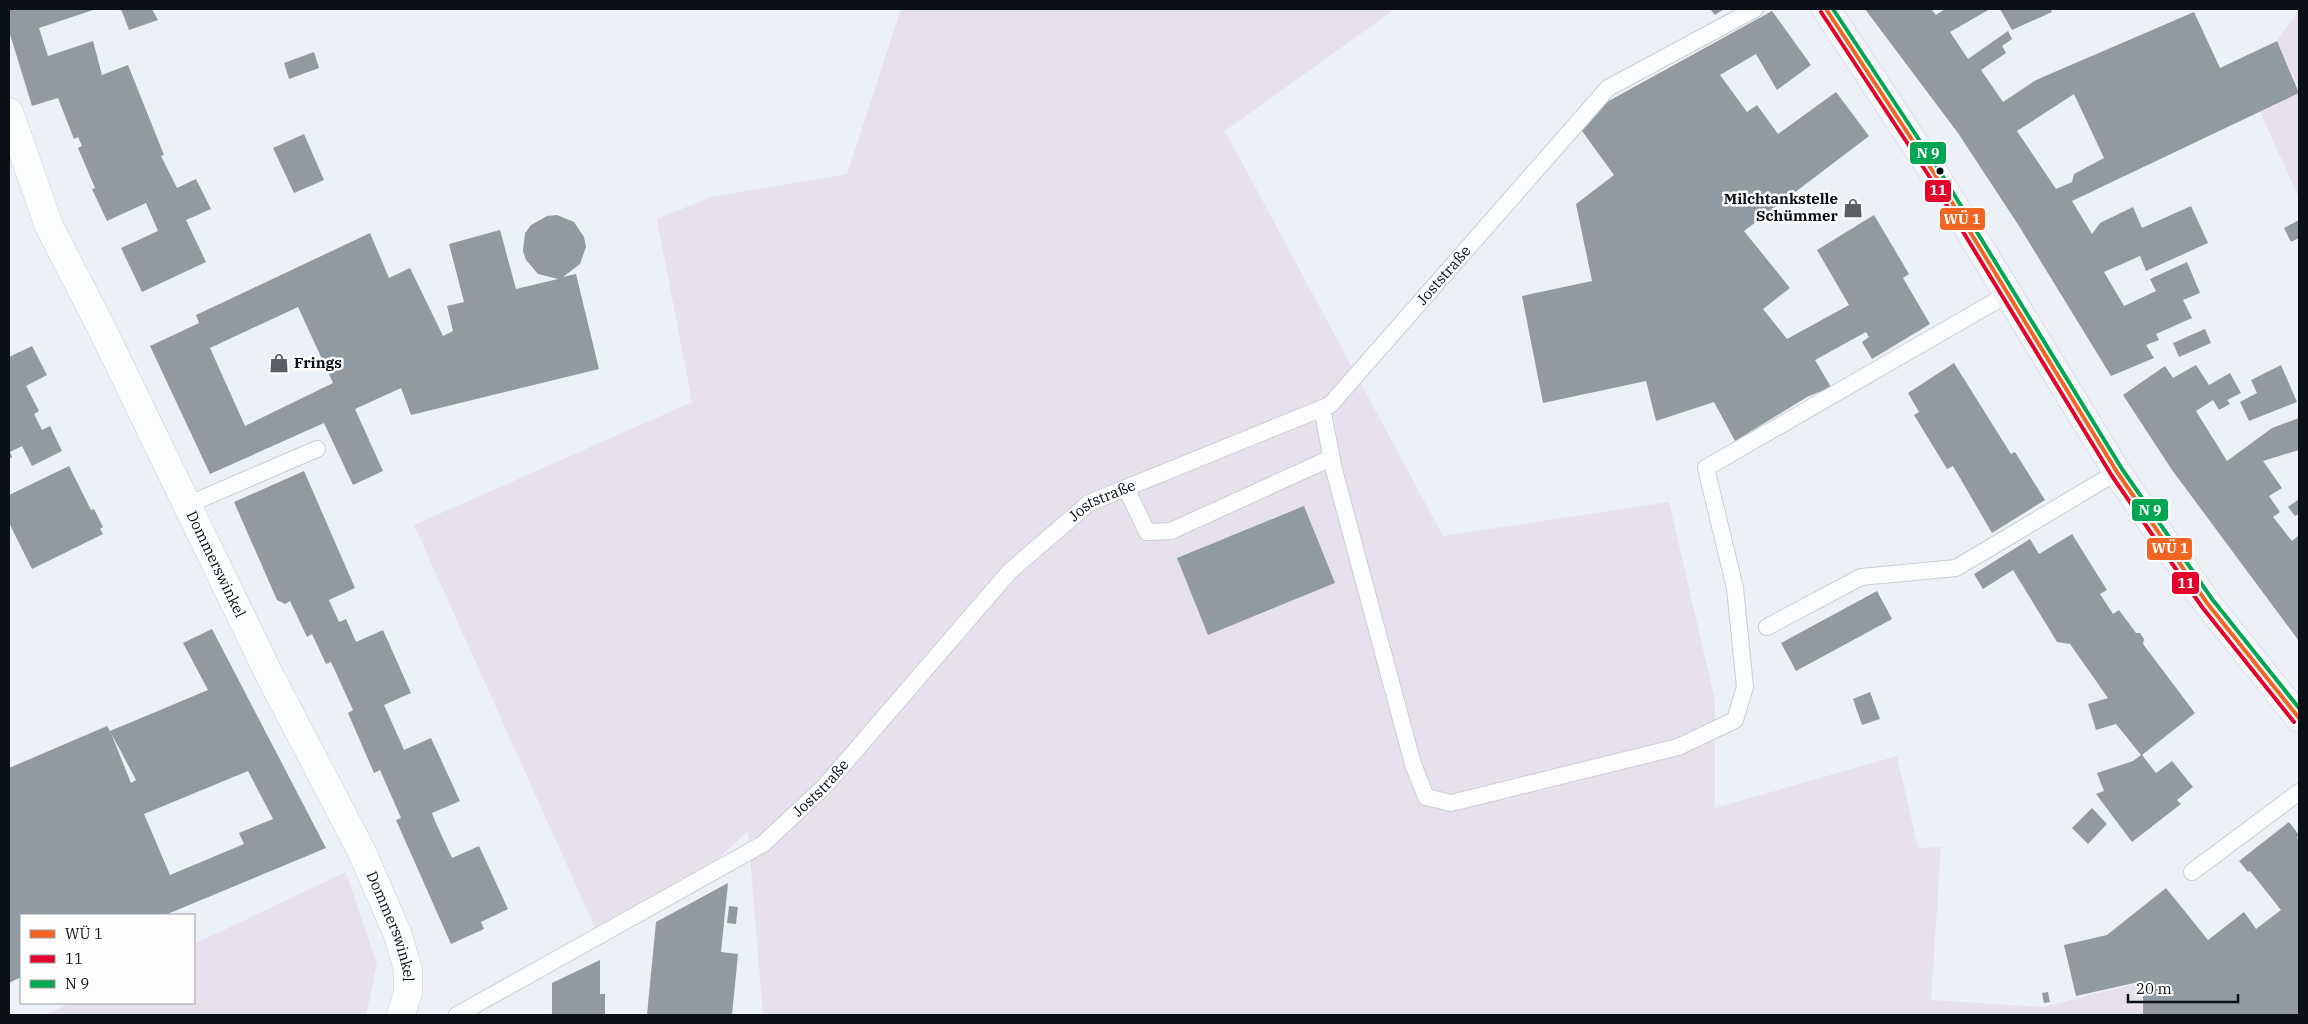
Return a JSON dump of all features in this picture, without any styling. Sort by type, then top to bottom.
[{"type":"main road","points":[[1826,9],[1934,173],[2117,472],[2207,603],[2299,718]]},
{"type":"street","name":"Dommerswinkel","points":[[9,112],[13,130],[49,226],[269,674],[361,850],[398,935],[408,970],[408,992],[401,1015]]},
{"type":"lane","name":"Joststraße","points":[[458,1015],[763,844],[824,788],[1010,571],[1089,503],[1330,405],[1608,88],[1755,9]]},
{"type":"lane","points":[[1322,408],[1331,458],[1413,764],[1426,797],[1451,803],[1678,747],[1735,720],[1745,687],[1735,588],[1706,468],[2008,294]]},
{"type":"lane","points":[[187,505],[317,449]]},
{"type":"lane","points":[[1126,488],[1147,532],[1172,531],[1331,458]]},
{"type":"lane","points":[[1767,627],[1861,577],[1956,568],[2117,472]]},
{"type":"lane","points":[[2192,872],[2299,792]]},
{"type":"shaded area","points":[[901,9],[1395,9],[1225,131],[1443,536],[1669,502],[1715,701],[1715,808],[1897,756],[1918,848],[1941,847],[1931,1000],[2042,1007],[2142,982],[2142,1015],[763,1015],[748,831],[720,857],[597,932],[414,525],[692,402],[657,219],[711,197],[847,174]]},
{"type":"shaded area","points":[[2299,9],[2299,89],[2277,41]]},
{"type":"shaded area","points":[[2299,93],[2299,198],[2260,112]]},
{"type":"shaded area","points":[[346,872],[377,964],[366,1015],[44,1015],[69,1004],[195,1004],[195,944]]},
{"type":"building","points":[[9,9],[96,9],[39,28],[48,56],[93,41],[102,75],[128,65],[164,155],[161,156],[177,188],[196,179],[211,209],[186,220],[206,262],[142,292],[121,248],[158,231],[146,203],[107,221],[92,189],[95,188],[78,148],[82,146],[78,137],[74,139],[58,98],[32,106],[9,31]]},
{"type":"building","points":[[121,9],[152,9],[158,20],[129,30]]},
{"type":"building","points":[[1710,9],[1724,9],[1715,15]]},
{"type":"building","points":[[1865,9],[1931,9],[1936,15],[1945,9],[1990,9],[1950,32],[1968,59],[2008,31],[2012,39],[2002,46],[2006,53],[1981,70],[2003,102],[2036,80],[2194,12],[2220,68],[2277,41],[2299,93],[2072,201],[2092,234],[2100,223],[2133,207],[2142,228],[2191,206],[2208,243],[2146,271],[2140,256],[2104,272],[2124,306],[2156,291],[2150,279],[2187,262],[2200,293],[2183,300],[2192,318],[2156,334],[2159,340],[2146,345],[2154,358],[2111,376],[2019,226],[1958,133]],"holes":[[[2074,94],[2104,158],[2074,174],[2072,182],[2056,189],[2017,131]]]},
{"type":"building","points":[[2000,9],[2050,9],[2052,12],[2012,30]]},
{"type":"building","points":[[1772,11],[1811,65],[1777,90],[1756,54],[1720,75],[1747,112],[1757,105],[1778,134],[1836,92],[1869,136],[1744,231],[1790,288],[1763,309],[1787,339],[1849,305],[1817,250],[1874,215],[1909,274],[1903,278],[1930,324],[1872,359],[1862,342],[1869,337],[1866,332],[1815,360],[1831,387],[1807,397],[1735,441],[1714,402],[1656,421],[1646,381],[1543,403],[1522,296],[1592,281],[1576,204],[1614,175],[1579,127],[1605,103]]},
{"type":"building","points":[[314,52],[319,68],[289,79],[284,63]]},
{"type":"building","points":[[304,134],[324,180],[294,193],[273,148]]},
{"type":"building","points":[[557,215],[574,222],[584,237],[586,247],[580,264],[563,277],[576,274],[599,369],[411,415],[401,388],[355,409],[383,471],[353,485],[324,423],[210,474],[150,346],[199,323],[196,315],[370,233],[389,278],[410,268],[443,336],[453,331],[447,306],[464,302],[449,244],[500,230],[516,289],[558,279],[538,274],[526,260],[523,251],[525,233],[531,225],[547,216]],"holes":[[[298,307],[333,383],[245,426],[210,348]]]},
{"type":"building","points":[[2299,220],[2299,238],[2291,242],[2284,228]]},
{"type":"building","points":[[2205,329],[2211,343],[2179,357],[2173,343]]},
{"type":"building","points":[[32,346],[47,375],[26,386],[39,411],[34,414],[42,430],[50,426],[62,451],[32,466],[22,446],[10,452],[12,457],[9,459],[9,357]]},
{"type":"building","points":[[1954,363],[2011,454],[2015,452],[2045,500],[1992,533],[1953,466],[1947,469],[1914,415],[1919,412],[1908,393]]},
{"type":"building","points":[[2196,365],[2209,385],[2230,373],[2241,393],[2227,400],[2230,404],[2219,410],[2213,400],[2196,411],[2227,461],[2272,428],[2299,418],[2299,450],[2263,461],[2282,488],[2269,496],[2280,512],[2273,517],[2292,541],[2299,535],[2299,641],[2172,470],[2123,395],[2165,366],[2173,378]]},
{"type":"building","points":[[2281,365],[2297,402],[2249,421],[2240,402],[2257,393],[2251,380]]},
{"type":"building","points":[[69,466],[91,510],[94,509],[103,527],[100,529],[103,534],[32,569],[9,523],[9,495]]},
{"type":"building","points":[[304,471],[355,588],[329,600],[339,622],[346,619],[356,642],[383,630],[411,693],[384,705],[404,750],[431,738],[460,801],[432,813],[435,821],[452,858],[479,846],[508,909],[481,922],[484,929],[451,944],[396,820],[401,818],[380,770],[374,773],[348,713],[353,710],[331,662],[326,664],[312,634],[307,637],[290,601],[285,604],[277,600],[234,502]]},
{"type":"building","points":[[2299,499],[2299,514],[2295,516],[2288,507]]},
{"type":"building","points":[[1304,506],[1335,583],[1208,635],[1177,558]]},
{"type":"building","points":[[2072,534],[2107,590],[2100,594],[2113,614],[2119,610],[2136,633],[2140,633],[2144,639],[2143,644],[2195,713],[2142,755],[2156,773],[2172,761],[2193,787],[2177,800],[2181,804],[2132,842],[2096,794],[2104,791],[2097,773],[2133,761],[2141,755],[2116,724],[2096,730],[2088,704],[2108,698],[2070,644],[2057,642],[2013,570],[1983,589],[1974,574],[2030,539],[2039,554]]},
{"type":"building","points":[[1877,591],[1892,619],[1796,671],[1781,643]]},
{"type":"building","points":[[212,629],[326,848],[167,914],[20,914],[20,978],[9,983],[9,768],[107,726],[110,731],[208,690],[183,643]],"holes":[[[111,733],[136,780],[131,783]],[[248,771],[273,819],[239,833],[244,844],[170,875],[144,814]]]},
{"type":"building","points":[[1870,692],[1880,719],[1862,725],[1853,699]]},
{"type":"building","points":[[2092,808],[2107,824],[2088,844],[2072,828]]},
{"type":"building","points":[[2289,822],[2299,835],[2297,838],[2299,841],[2299,1015],[2143,1015],[2143,981],[2076,996],[2064,945],[2107,935],[2166,888],[2208,940],[2244,912],[2256,929],[2281,910],[2250,871],[2248,872],[2239,861]]},
{"type":"building","points":[[728,883],[721,952],[738,954],[732,1015],[647,1015],[656,922]]},
{"type":"building","points":[[729,906],[738,907],[736,924],[727,923]]},
{"type":"building","points":[[600,960],[600,994],[605,994],[605,1015],[552,1015],[552,983]]},
{"type":"building","points":[[2048,992],[2050,1002],[2044,1003],[2042,993]]},
{"type":"transit line","points":[[1826,9],[1934,173],[2117,472],[2207,603],[2299,718]]},
{"type":"transit line","points":[[1833,9],[1939,170],[2122,469],[2212,599],[2299,708]]},
{"type":"transit line","name":"11","points":[[1821,12],[1929,176],[2112,476],[2202,607],[2294,722]]},
{"type":"place","name":"Milchtankstelle Schümmer","points":[[1853,208]]},
{"type":"place","name":"Frings","points":[[279,363]]}]
